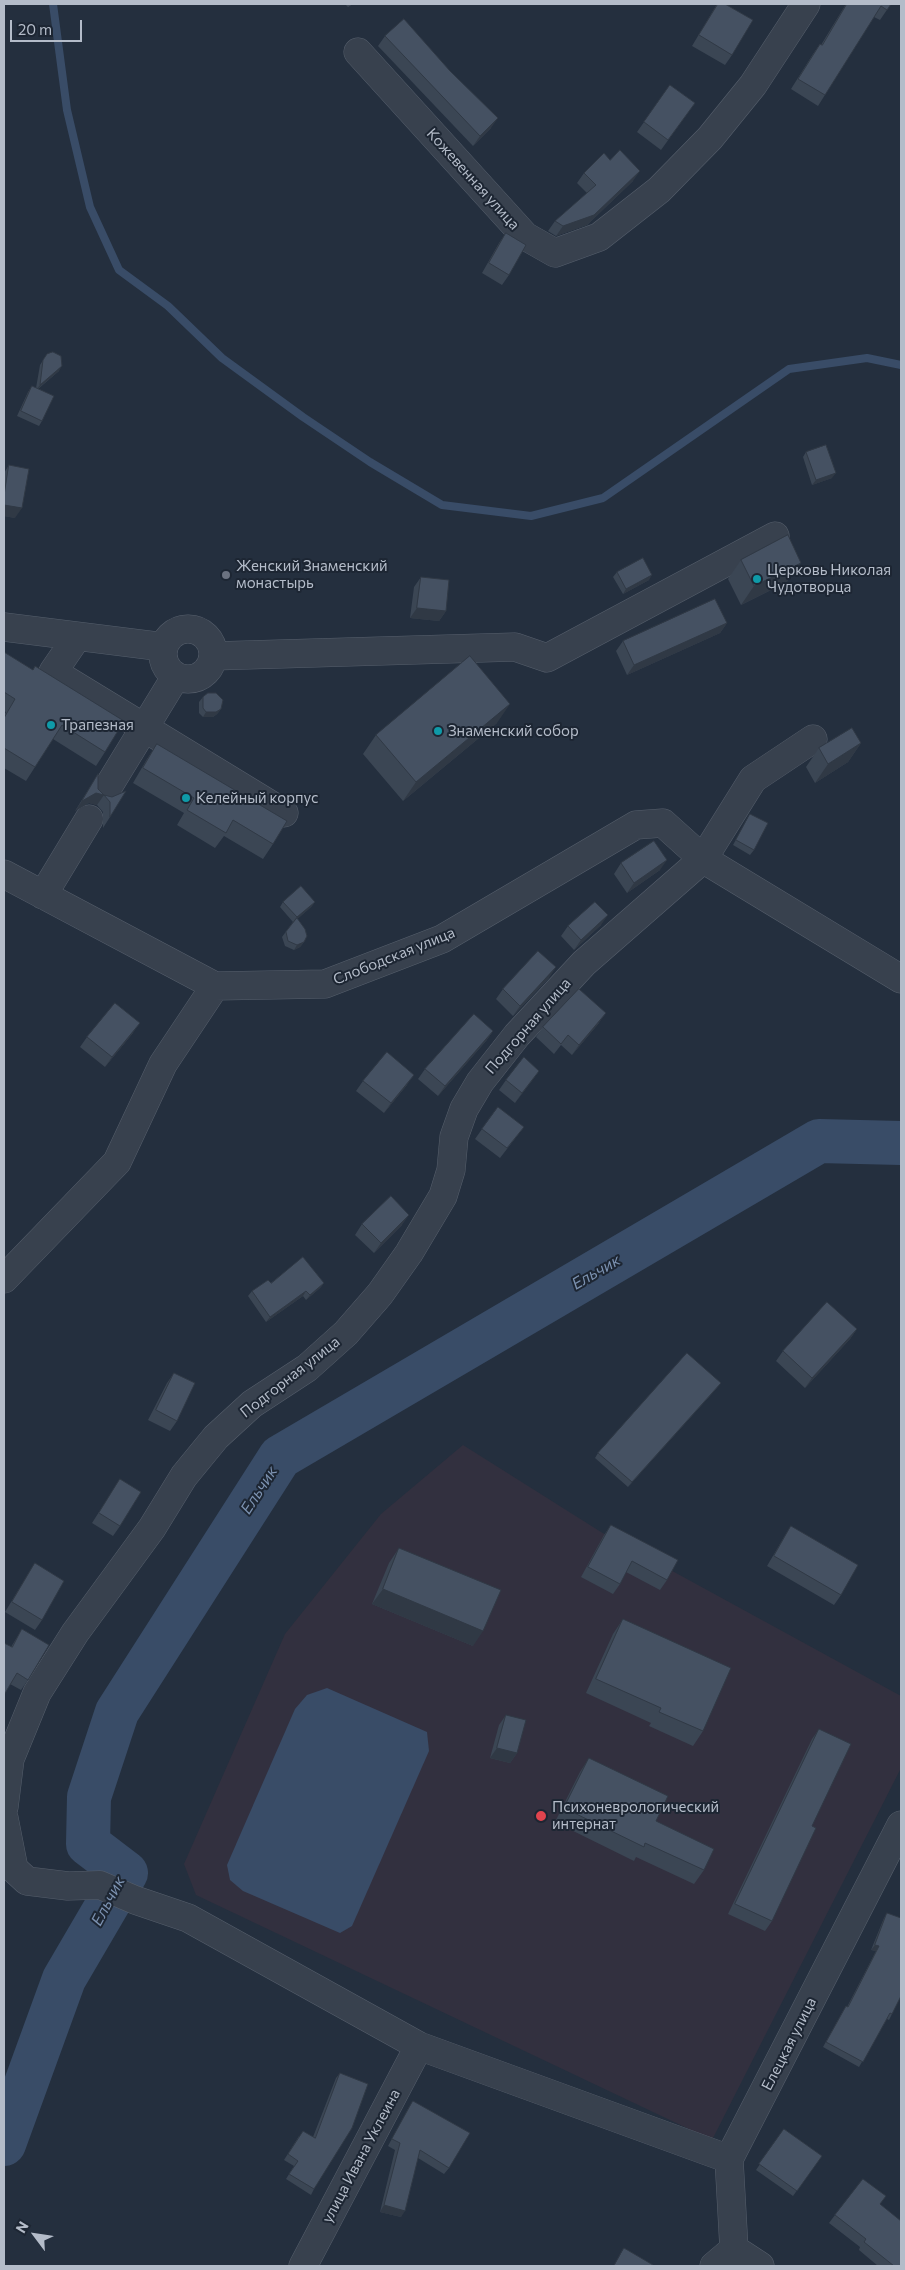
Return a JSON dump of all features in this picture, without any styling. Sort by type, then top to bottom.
[{"type":"street","name":"Кожевенная улица","points":[[358,52],[525,236],[555,253],[599,237],[659,190],[710,138],[753,86],[806,4]]},
{"type":"street","points":[[212,656],[515,646],[547,658],[775,536]]},
{"type":"street","points":[[4,627],[164,647]]},
{"type":"street","points":[[194,630],[202,633],[208,640],[212,656],[206,671],[191,679],[176,676],[165,664],[164,647],[170,636],[178,631],[194,630]]},
{"type":"street","points":[[77,637],[54,672],[284,812]]},
{"type":"street","points":[[105,792],[176,676]]},
{"type":"street","name":"Подгорная улица","points":[[4,1807],[10,1759],[37,1693],[75,1632],[152,1528],[184,1476],[216,1437],[252,1404],[306,1368],[346,1333],[380,1294],[409,1253],[443,1196],[451,1170],[454,1137],[464,1109],[480,1082],[517,1035],[584,963],[704,859],[753,780],[813,740]]},
{"type":"street","points":[[43,895],[89,819]]},
{"type":"street","name":"Слободская улица","points":[[4,874],[215,986],[326,984],[442,939],[636,825],[663,823],[704,859]]},
{"type":"street","points":[[704,859],[901,979]]},
{"type":"street","points":[[4,1279],[117,1162],[163,1064],[215,986]]},
{"type":"street","points":[[4,1818],[14,1869],[27,1881],[68,1886],[100,1885],[135,1900],[188,1918],[419,2046],[729,2160],[734,2249]]},
{"type":"street","name":"Елецкая улица","points":[[729,2160],[901,1825]]},
{"type":"street","name":"улица Ивана Уклеина","points":[[303,2266],[419,2046]]},
{"type":"street","points":[[714,2266],[734,2249]]},
{"type":"street","points":[[734,2249],[760,2266]]},
{"type":"shaded area","name":"Психоневрологический интернат","points":[[463,1445],[601,1532],[901,1696],[901,1768],[712,2140],[196,1895],[184,1864],[285,1634],[381,1514]]},
{"type":"water","points":[[327,1688],[427,1732],[429,1751],[352,1926],[340,1933],[243,1891],[230,1880],[227,1865],[295,1709],[307,1695]]},
{"type":"building","points":[[718,4],[725,4],[753,20],[732,55],[699,35]]},
{"type":"building","points":[[847,4],[891,4],[887,10],[881,6],[825,95],[798,79]]},
{"type":"building","points":[[404,19],[450,71],[498,118],[480,136],[385,36]]},
{"type":"building","points":[[670,85],[695,103],[668,140],[644,122]]},
{"type":"building","points":[[620,150],[640,171],[594,215],[563,226],[555,221],[596,185],[584,173],[604,153],[610,160]]},
{"type":"building","points":[[506,233],[526,245],[509,275],[489,263]]},
{"type":"building","points":[[53,352],[61,356],[62,366],[40,385],[43,360],[47,354]]},
{"type":"building","points":[[32,386],[54,396],[42,421],[21,411]]},
{"type":"building","points":[[826,445],[836,473],[816,480],[806,452]]},
{"type":"building","points":[[9,465],[29,469],[22,508],[4,505]]},
{"type":"building","points":[[788,535],[801,563],[754,586],[741,560]]},
{"type":"building","points":[[643,558],[652,575],[626,589],[617,572]]},
{"type":"building","points":[[421,577],[449,580],[446,611],[417,608]]},
{"type":"building","points":[[715,599],[727,623],[634,665],[623,641]]},
{"type":"building","name":"Трапезная","points":[[4,652],[33,670],[35,666],[124,721],[105,752],[62,725],[35,767],[4,748],[4,718],[15,699],[4,692]]},
{"type":"building","name":"Знаменский собор","points":[[470,656],[510,704],[416,782],[376,735]]},
{"type":"building","points":[[208,693],[216,693],[223,700],[221,709],[216,712],[206,712],[203,708],[203,697]]},
{"type":"building","points":[[852,728],[861,743],[828,764],[819,748]]},
{"type":"building","points":[[157,744],[287,821],[273,844],[233,820],[226,833],[187,810],[194,798],[143,768]]},
{"type":"building","points":[[98,774],[98,789],[104,795],[96,793],[82,801]]},
{"type":"building","points":[[126,791],[110,817],[110,802],[104,795],[112,797]]},
{"type":"building","points":[[750,814],[768,823],[754,850],[736,840]]},
{"type":"building","points":[[654,841],[667,860],[634,883],[621,863]]},
{"type":"building","points":[[301,886],[315,902],[297,917],[283,902]]},
{"type":"building","points":[[595,902],[608,915],[581,940],[568,926]]},
{"type":"building","points":[[297,918],[305,929],[307,936],[304,942],[297,945],[288,941],[286,932]]},
{"type":"building","points":[[538,951],[556,967],[520,1006],[503,989]]},
{"type":"building","points":[[579,989],[606,1013],[579,1045],[568,1035],[561,1044],[543,1027]]},
{"type":"building","points":[[115,1003],[140,1023],[112,1057],[87,1037]]},
{"type":"building","points":[[474,1014],[493,1031],[445,1086],[425,1069]]},
{"type":"building","points":[[387,1052],[414,1075],[391,1103],[363,1081]]},
{"type":"building","points":[[524,1057],[539,1071],[522,1093],[506,1080]]},
{"type":"building","points":[[498,1107],[524,1127],[507,1148],[482,1129]]},
{"type":"building","points":[[391,1196],[409,1215],[381,1243],[362,1224]]},
{"type":"building","points":[[303,1257],[324,1283],[310,1295],[306,1291],[270,1317],[252,1291],[268,1280],[271,1283]]},
{"type":"building","points":[[827,1302],[857,1329],[812,1378],[783,1351]]},
{"type":"building","points":[[687,1353],[721,1383],[632,1482],[598,1453]]},
{"type":"building","points":[[174,1373],[195,1383],[177,1421],[156,1410]]},
{"type":"building","points":[[120,1479],[141,1492],[120,1526],[99,1513]]},
{"type":"building","points":[[611,1525],[678,1560],[667,1580],[632,1561],[620,1584],[588,1567]]},
{"type":"building","points":[[791,1526],[858,1565],[841,1595],[774,1556]]},
{"type":"building","points":[[399,1548],[501,1590],[483,1631],[383,1589]]},
{"type":"building","points":[[35,1563],[64,1581],[42,1620],[12,1602]]},
{"type":"building","points":[[623,1619],[731,1668],[703,1731],[659,1712],[661,1708],[596,1679]]},
{"type":"building","points":[[22,1629],[49,1645],[28,1680],[17,1673],[4,1695],[4,1643],[12,1647]]},
{"type":"building","points":[[506,1715],[526,1720],[517,1753],[497,1748]]},
{"type":"building","points":[[819,1729],[851,1744],[812,1826],[816,1828],[772,1921],[735,1904]]},
{"type":"building","points":[[589,1758],[668,1796],[656,1821],[714,1849],[704,1870],[645,1843],[644,1847],[564,1808]]},
{"type":"building","points":[[887,1913],[901,1918],[901,1996],[863,2062],[826,2042],[846,2006],[848,2007],[879,1946],[875,1945]]},
{"type":"building","points":[[340,2073],[368,2084],[352,2128],[314,2189],[289,2174],[298,2161],[288,2154],[303,2131],[315,2138]]},
{"type":"building","points":[[413,2101],[470,2133],[449,2168],[420,2150],[405,2211],[384,2205],[400,2143],[392,2139]]},
{"type":"building","points":[[784,2129],[822,2156],[797,2191],[759,2164]]},
{"type":"building","points":[[863,2179],[886,2196],[880,2204],[901,2221],[901,2266],[894,2266],[864,2242],[866,2239],[835,2215]]},
{"type":"building","points":[[624,2248],[653,2265],[653,2266],[614,2266]]},
{"type":"waterway","points":[[53,4],[67,110],[90,207],[119,270],[168,306],[222,358],[303,417],[370,462],[442,505],[531,516],[603,498],[789,369],[867,358],[901,365]]},
{"type":"waterway","name":"Ельчик","points":[[4,2144],[64,1979],[126,1873],[88,1844],[89,1797],[117,1712],[280,1457],[819,1141],[901,1143]]},
{"type":"place","name":"Женский Знаменский монастырь","points":[[226,575]]},
{"type":"place","name":"Церковь Николая Чудотворца","points":[[757,579]]},
{"type":"place","name":"Трапезная","points":[[51,725]]},
{"type":"place","name":"Знаменский собор","points":[[438,731]]},
{"type":"place","name":"Келейный корпус","points":[[186,798]]},
{"type":"place","name":"Психоневрологический интернат","points":[[541,1816]]}]
